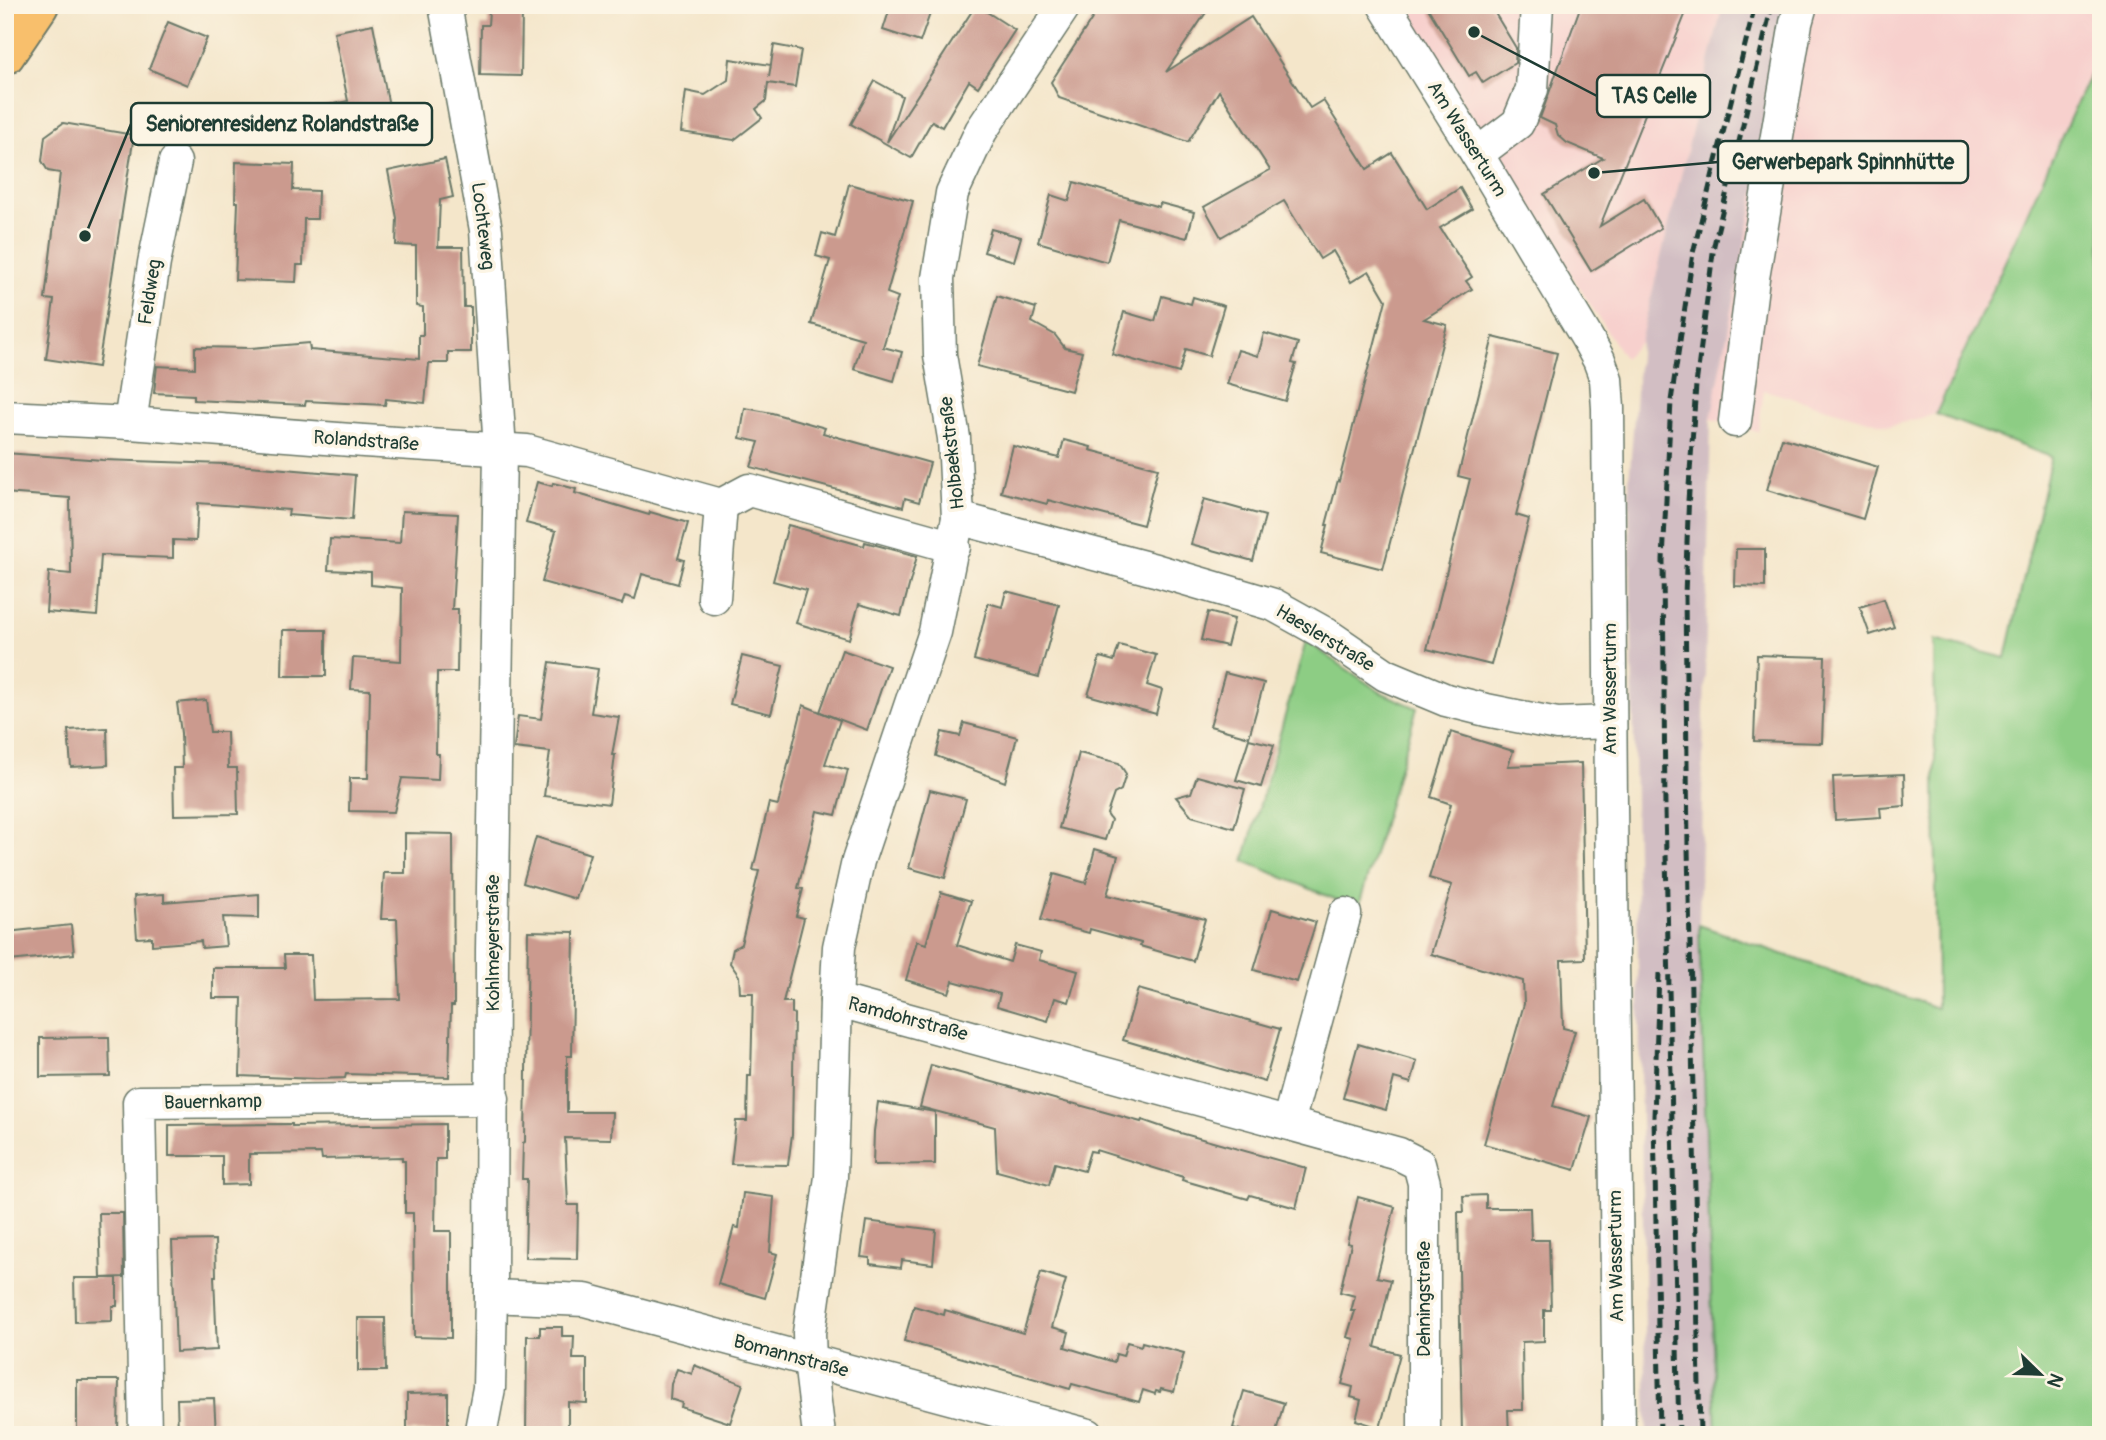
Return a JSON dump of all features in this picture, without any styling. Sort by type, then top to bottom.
[{"type":"main road","points":[[5,55],[39,5]]},
{"type":"street","name":"Lochteweg","points":[[445,5],[486,230],[500,450]]},
{"type":"street","name":"Holbaekstraße","points":[[836,1000],[839,947],[858,861],[935,632],[956,533],[954,438],[940,355],[938,278],[952,193],[981,131],[1065,5]]},
{"type":"street","name":"Am Wasserturm","points":[[1384,5],[1587,338],[1606,379],[1619,1435]]},
{"type":"street","points":[[1477,154],[1518,123],[1532,89],[1537,5]]},
{"type":"street","points":[[1735,421],[1753,278],[1801,5]]},
{"type":"street","name":"Feldweg","points":[[130,423],[154,263],[175,162]]},
{"type":"street","name":"Rolandstraße","points":[[5,417],[130,423],[527,452],[721,505]]},
{"type":"street","name":"Kohlmeyerstraße","points":[[480,1435],[489,1388],[491,1296],[494,754],[500,450]]},
{"type":"street","points":[[714,598],[721,505],[749,490],[956,533]]},
{"type":"street","name":"Haeslerstraße","points":[[956,533],[1155,570],[1274,606],[1326,634],[1386,675],[1446,700],[1557,724],[1610,722]]},
{"type":"street","points":[[1288,1123],[1345,914]]},
{"type":"street","name":"Ramdohrstraße","points":[[820,1435],[809,1333],[831,1177],[836,1000],[1399,1154],[1419,1164]]},
{"type":"street","name":"Bauernkamp","points":[[145,1435],[139,1102],[493,1099]]},
{"type":"street","name":"Dehningstraße","points":[[1419,1164],[1424,1183],[1424,1435]]},
{"type":"street","name":"Bomannstraße","points":[[491,1296],[585,1300],[1088,1435]]},
{"type":"shaded area","points":[[1401,5],[1723,5],[1640,342],[1624,358]]},
{"type":"shaded area","points":[[1723,5],[1791,5],[1711,419],[1699,925],[1716,1435],[1647,1435],[1629,482],[1640,342]]},
{"type":"shaded area","points":[[1791,5],[2101,5],[2101,909],[1934,640],[2006,658],[2051,456],[1936,414],[1889,426],[1764,390],[1758,432],[1711,419]]},
{"type":"green space","points":[[2101,50],[2101,1435],[1716,1435],[1699,925],[1937,1008],[1934,640],[2006,658],[2051,457],[1936,414]]},
{"type":"green space","points":[[1306,641],[1380,692],[1417,708],[1358,909],[1244,861]]},
{"type":"building","points":[[891,5],[933,5],[920,42],[883,30]]},
{"type":"building","points":[[976,5],[1015,30],[978,87],[969,81],[942,127],[932,121],[911,158],[851,124],[875,81],[902,96],[887,142]]},
{"type":"building","points":[[1101,5],[1211,5],[1166,72],[1251,17],[1310,108],[1323,100],[1367,169],[1392,153],[1427,209],[1460,188],[1472,209],[1440,228],[1472,277],[1466,281],[1472,289],[1424,319],[1447,325],[1383,569],[1321,553],[1326,525],[1386,300],[1369,271],[1351,282],[1333,251],[1320,259],[1284,201],[1221,237],[1204,207],[1270,170],[1219,91],[1188,142],[1059,98],[1051,82]]},
{"type":"building","points":[[1426,5],[1490,5],[1516,48],[1515,63],[1483,83],[1476,72],[1469,76]]},
{"type":"building","points":[[1581,5],[1689,5],[1600,226],[1644,199],[1661,228],[1591,271],[1544,194],[1603,158],[1567,143],[1558,135],[1555,125],[1540,118]]},
{"type":"building","points":[[489,11],[522,11],[521,76],[480,75],[481,25],[488,25]]},
{"type":"building","points":[[168,22],[207,38],[187,85],[149,69]]},
{"type":"building","points":[[373,24],[393,127],[321,141],[315,108],[348,101],[334,32]]},
{"type":"building","points":[[774,45],[801,50],[795,87],[768,83],[766,101],[756,109],[762,118],[734,140],[681,132],[686,91],[705,95],[728,80],[730,59],[771,65]]},
{"type":"building","points":[[63,123],[134,135],[98,367],[46,359],[54,300],[45,299],[60,173],[48,171],[42,161],[45,136]]},
{"type":"building","points":[[445,159],[453,197],[440,200],[438,247],[463,247],[464,307],[471,307],[471,352],[448,352],[448,363],[429,363],[425,403],[386,399],[385,405],[306,401],[305,405],[194,400],[194,395],[154,393],[157,366],[195,368],[195,347],[251,348],[309,343],[310,350],[419,359],[419,335],[423,335],[423,307],[416,306],[416,246],[396,245],[397,218],[388,171]]},
{"type":"building","points":[[236,162],[294,164],[293,190],[318,191],[317,219],[304,219],[303,265],[297,265],[296,282],[235,280],[238,202],[235,202]]},
{"type":"building","points":[[1074,182],[1159,207],[1160,203],[1194,212],[1187,238],[1119,220],[1107,262],[1038,242],[1051,195],[1069,201]]},
{"type":"building","points":[[849,184],[913,201],[887,293],[898,297],[883,347],[902,352],[894,381],[854,369],[863,339],[811,324],[830,260],[816,256],[822,233],[835,237]]},
{"type":"building","points":[[991,229],[1021,237],[1014,261],[984,252]]},
{"type":"building","points":[[997,296],[1036,308],[1032,322],[1055,335],[1065,348],[1082,352],[1071,391],[977,366]]},
{"type":"building","points":[[1162,296],[1191,304],[1193,297],[1224,306],[1209,356],[1186,349],[1179,373],[1112,354],[1124,312],[1155,321]]},
{"type":"building","points":[[1264,333],[1298,343],[1292,363],[1296,364],[1285,401],[1227,384],[1238,350],[1258,356]]},
{"type":"building","points":[[1493,337],[1557,353],[1516,515],[1529,519],[1491,665],[1427,649],[1470,479],[1458,476]]},
{"type":"building","points":[[745,408],[825,428],[823,433],[930,463],[919,502],[905,498],[903,507],[751,467],[759,442],[740,438]]},
{"type":"building","points":[[1782,438],[1878,467],[1863,519],[1767,490]]},
{"type":"building","points":[[1064,440],[1091,447],[1090,450],[1158,468],[1143,525],[1048,500],[1047,504],[1001,492],[1013,446],[1059,458]]},
{"type":"building","points":[[5,453],[225,464],[355,475],[352,520],[288,515],[289,510],[198,503],[196,541],[173,540],[173,558],[101,555],[97,616],[46,612],[49,572],[71,574],[70,498],[5,493]]},
{"type":"building","points":[[537,482],[576,489],[575,493],[649,515],[650,512],[688,523],[678,558],[684,560],[678,584],[642,574],[635,599],[625,596],[622,604],[542,582],[556,531],[526,523]]},
{"type":"building","points":[[1204,499],[1265,516],[1253,561],[1191,544]]},
{"type":"building","points":[[402,511],[458,514],[452,609],[458,609],[457,672],[437,672],[438,780],[402,778],[394,812],[349,811],[350,778],[368,778],[370,690],[351,689],[353,658],[401,661],[402,588],[371,585],[371,572],[328,570],[330,539],[400,543]]},
{"type":"building","points":[[788,525],[864,546],[865,542],[917,556],[901,616],[859,604],[849,639],[796,623],[806,590],[773,581]]},
{"type":"building","points":[[1736,549],[1765,549],[1765,587],[1735,586]]},
{"type":"building","points":[[1006,591],[1059,605],[1039,677],[974,660],[988,603],[1002,607]]},
{"type":"building","points":[[1884,599],[1894,627],[1870,635],[1860,607]]},
{"type":"building","points":[[1208,612],[1234,619],[1227,646],[1201,640]]},
{"type":"building","points":[[283,630],[326,630],[326,676],[282,676]]},
{"type":"building","points":[[1119,645],[1156,655],[1147,685],[1162,690],[1156,714],[1088,695],[1100,657],[1114,661]]},
{"type":"building","points":[[842,650],[889,666],[867,730],[820,712]]},
{"type":"building","points":[[1757,655],[1825,657],[1822,743],[1754,741]]},
{"type":"building","points":[[742,656],[783,666],[771,714],[730,704]]},
{"type":"building","points":[[550,662],[598,669],[591,713],[619,717],[612,755],[615,755],[609,804],[544,796],[550,752],[514,748],[518,716],[541,719]]},
{"type":"building","points":[[1225,673],[1264,683],[1249,737],[1210,726]]},
{"type":"building","points":[[206,700],[210,732],[227,732],[228,768],[237,768],[238,814],[174,815],[173,768],[182,768],[177,703]]},
{"type":"building","points":[[803,705],[840,720],[825,764],[848,770],[836,815],[817,811],[798,888],[803,889],[796,916],[804,918],[783,1002],[792,1002],[794,1014],[792,1135],[788,1165],[731,1164],[736,1121],[747,1121],[753,993],[740,993],[739,976],[730,963],[733,949],[741,944],[759,871],[753,870],[769,803],[778,805]]},
{"type":"building","points":[[964,723],[1017,737],[1005,782],[936,756],[942,732],[960,736]]},
{"type":"building","points":[[107,728],[108,765],[71,767],[68,730]]},
{"type":"building","points":[[1451,732],[1513,751],[1508,766],[1581,763],[1585,959],[1561,960],[1563,1028],[1575,1031],[1553,1106],[1591,1117],[1575,1170],[1484,1144],[1524,1004],[1523,981],[1431,954],[1452,885],[1429,878],[1451,804],[1431,797]]},
{"type":"building","points":[[1249,739],[1274,745],[1261,787],[1236,780]]},
{"type":"building","points":[[1079,753],[1119,763],[1126,774],[1121,790],[1114,794],[1107,814],[1111,820],[1105,840],[1059,828]]},
{"type":"building","points":[[1904,774],[1905,806],[1880,808],[1881,817],[1835,820],[1833,777]]},
{"type":"building","points":[[1197,776],[1245,789],[1234,828],[1192,816],[1176,797],[1191,793]]},
{"type":"building","points":[[930,790],[966,799],[945,878],[909,868]]},
{"type":"building","points":[[405,833],[453,834],[454,1006],[451,1006],[449,1077],[346,1074],[345,1078],[317,1079],[240,1076],[242,998],[213,998],[213,968],[285,968],[284,955],[311,955],[313,1000],[400,999],[397,919],[381,919],[384,873],[405,873]]},
{"type":"building","points":[[536,837],[590,854],[576,899],[523,883]]},
{"type":"building","points":[[1095,849],[1118,856],[1107,895],[1205,919],[1193,961],[1090,929],[1089,933],[1041,920],[1054,874],[1086,883]]},
{"type":"building","points":[[941,892],[971,901],[957,945],[1010,962],[1015,945],[1041,952],[1039,960],[1078,971],[1069,1002],[1055,998],[1048,1021],[997,1006],[1000,994],[953,981],[949,993],[906,980],[917,941],[926,944]]},
{"type":"building","points":[[164,894],[164,902],[259,894],[259,918],[223,917],[226,946],[202,948],[201,941],[152,945],[152,937],[137,938],[134,896]]},
{"type":"building","points":[[1272,909],[1316,922],[1297,982],[1254,970]]},
{"type":"building","points":[[71,925],[74,954],[10,961],[7,932]]},
{"type":"building","points":[[528,931],[574,932],[572,1056],[567,1056],[567,1112],[612,1112],[611,1139],[565,1138],[568,1205],[578,1205],[577,1259],[525,1258],[527,1179],[522,1179],[525,1142]]},
{"type":"building","points":[[1138,989],[1280,1029],[1265,1082],[1123,1040]]},
{"type":"building","points":[[109,1037],[110,1076],[40,1077],[40,1038]]},
{"type":"building","points":[[1358,1044],[1417,1061],[1411,1083],[1394,1078],[1386,1110],[1343,1098]]},
{"type":"building","points":[[931,1065],[1141,1122],[1142,1120],[1306,1168],[1296,1208],[1250,1195],[1248,1199],[1182,1180],[1183,1177],[1096,1150],[1090,1151],[1084,1171],[1055,1163],[1049,1185],[997,1171],[995,1127],[920,1107]]},
{"type":"building","points":[[878,1102],[935,1112],[935,1164],[873,1165]]},
{"type":"building","points":[[445,1124],[445,1159],[436,1159],[435,1231],[451,1231],[451,1338],[414,1337],[413,1213],[405,1213],[405,1161],[402,1161],[402,1157],[322,1159],[321,1153],[249,1154],[249,1184],[222,1185],[222,1156],[169,1156],[169,1125]]},
{"type":"building","points":[[743,1193],[774,1197],[770,1252],[777,1254],[765,1298],[718,1284],[734,1227],[739,1228]]},
{"type":"building","points":[[1486,1195],[1486,1208],[1530,1208],[1531,1240],[1549,1240],[1551,1310],[1544,1310],[1544,1341],[1522,1342],[1523,1410],[1508,1410],[1509,1435],[1462,1435],[1458,1212],[1464,1212],[1463,1196]]},
{"type":"building","points":[[1358,1197],[1395,1207],[1377,1277],[1391,1280],[1375,1347],[1400,1354],[1380,1428],[1356,1420],[1361,1400],[1351,1397],[1353,1387],[1342,1384],[1354,1339],[1347,1337],[1355,1311],[1351,1311],[1355,1296],[1340,1292],[1351,1244],[1347,1243]]},
{"type":"building","points":[[99,1213],[123,1213],[124,1277],[101,1278]]},
{"type":"building","points":[[866,1221],[936,1230],[933,1264],[902,1260],[901,1268],[870,1264],[870,1258],[861,1257]]},
{"type":"building","points":[[215,1240],[217,1350],[176,1352],[172,1241]]},
{"type":"building","points":[[1041,1272],[1066,1280],[1052,1327],[1069,1332],[1065,1347],[1114,1362],[1116,1354],[1123,1356],[1127,1342],[1141,1346],[1142,1342],[1184,1353],[1174,1392],[1161,1389],[1155,1394],[1143,1390],[1139,1402],[1072,1384],[1070,1389],[904,1341],[914,1306],[944,1315],[945,1310],[1023,1333]]},
{"type":"building","points":[[74,1278],[117,1278],[117,1306],[112,1306],[112,1321],[75,1322]]},
{"type":"building","points":[[358,1318],[385,1318],[386,1371],[358,1371]]},
{"type":"building","points":[[540,1327],[562,1327],[562,1336],[574,1336],[573,1359],[587,1359],[587,1403],[568,1402],[568,1435],[526,1435],[527,1336],[540,1336]]},
{"type":"building","points":[[694,1365],[743,1384],[730,1423],[681,1407],[682,1403],[670,1399],[671,1384],[677,1369],[692,1374]]},
{"type":"building","points":[[77,1380],[119,1380],[118,1433],[77,1435]]},
{"type":"building","points":[[1244,1391],[1284,1403],[1275,1435],[1257,1435],[1233,1428]]},
{"type":"building","points":[[448,1393],[448,1431],[407,1432],[407,1394]]},
{"type":"building","points":[[214,1398],[216,1434],[178,1434],[177,1399]]},
{"type":"railway","points":[[1679,1435],[1665,809],[1663,560],[1671,401],[1693,253],[1755,5]]},
{"type":"railway","points":[[1688,501],[1696,385],[1714,245],[1772,5]]},
{"type":"railway","points":[[1689,490],[1685,595],[1700,1435]]},
{"type":"railway","points":[[1659,973],[1654,1117],[1660,1435]]},
{"type":"place","name":"TAS Celle","points":[[1474,32]]},
{"type":"place","name":"Gerwerbepark Spinnhütte","points":[[1594,173]]},
{"type":"place","name":"Seniorenresidenz Rolandstraße","points":[[85,236]]}]
